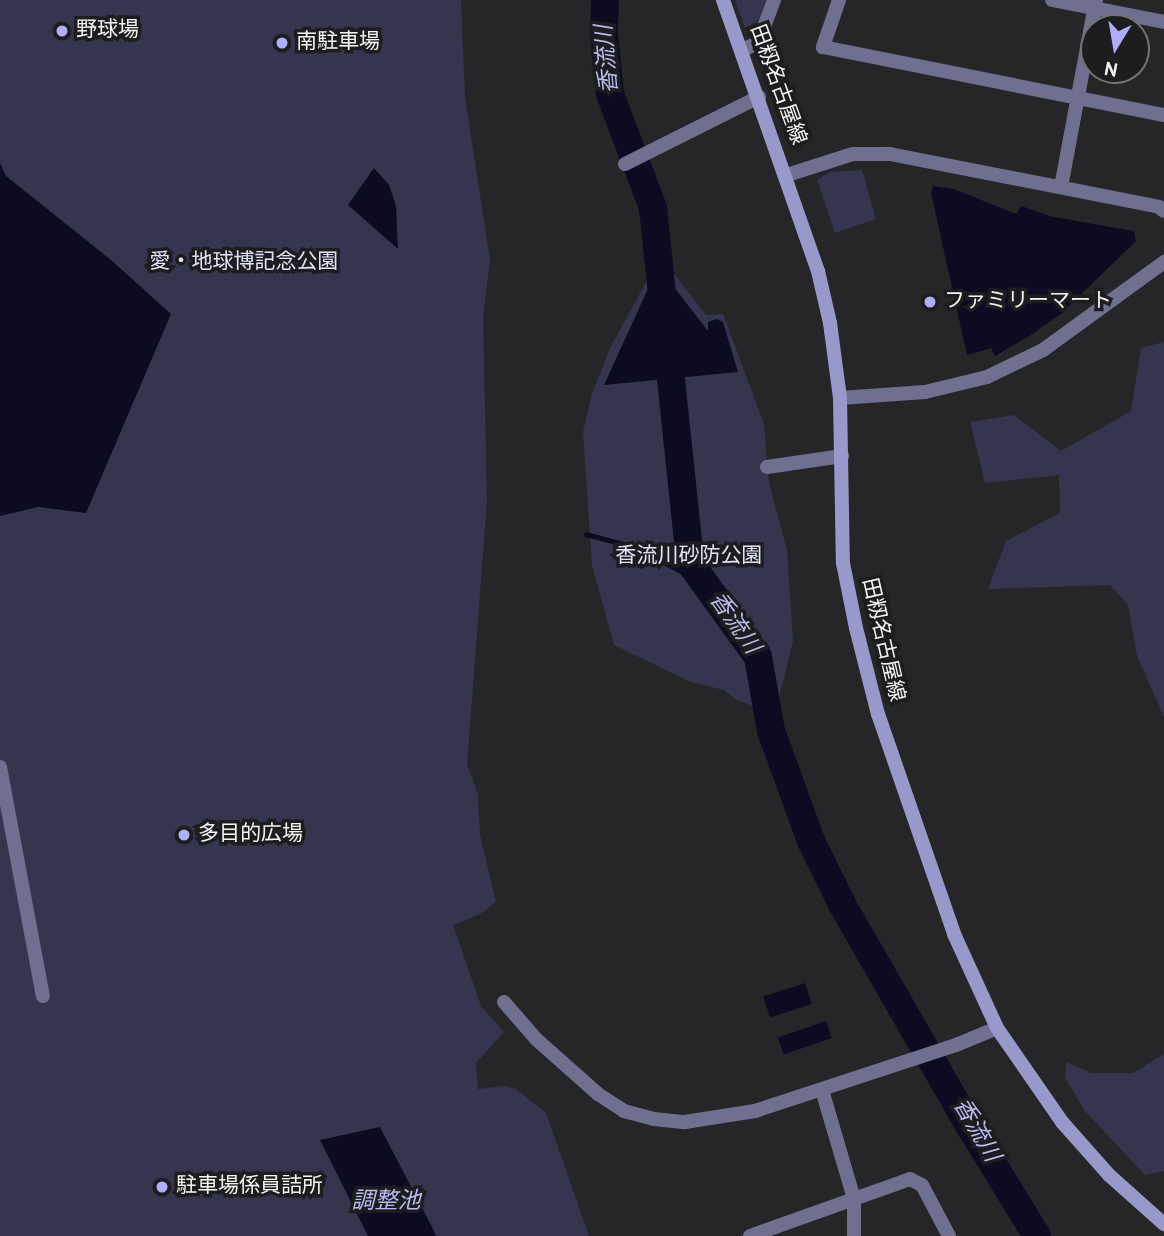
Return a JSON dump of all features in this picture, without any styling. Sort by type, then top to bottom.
[{"type":"main road","name":"田籾名古屋線","points":[[723,0],[787,175],[818,271],[830,323],[840,398],[843,562],[878,714],[954,934],[998,1028],[1062,1122],[1109,1175],[1164,1224]]},
{"type":"street","points":[[742,50],[758,43],[774,0]]},
{"type":"street","points":[[839,0],[823,47],[1164,115]]},
{"type":"street","points":[[1052,0],[1095,4],[1164,22]]},
{"type":"street","points":[[1061,187],[1095,4]]},
{"type":"street","points":[[625,164],[759,97]]},
{"type":"street","points":[[787,175],[853,154],[881,154],[1061,187],[1159,207],[1164,211]]},
{"type":"street","points":[[840,398],[925,392],[987,377],[1043,350],[1164,261]]},
{"type":"street","points":[[766,467],[842,456]]},
{"type":"street","points":[[0,767],[43,996]]},
{"type":"street","points":[[504,1002],[571,1072],[624,1111],[654,1119],[685,1122],[718,1119],[822,1090],[998,1028]]},
{"type":"street","points":[[822,1090],[854,1199],[854,1236]]},
{"type":"street","points":[[750,1236],[910,1179],[922,1185],[949,1236]]},
{"type":"green space","name":"愛・地球博記念公園","points":[[0,0],[461,0],[465,97],[490,260],[483,316],[487,501],[467,765],[478,794],[480,835],[496,902],[480,914],[453,925],[481,1006],[504,1032],[476,1063],[478,1089],[504,1086],[516,1089],[546,1113],[589,1236],[0,1236]]},
{"type":"green space","points":[[735,0],[766,0],[759,20],[745,28]]},
{"type":"green space","points":[[862,170],[876,219],[835,233],[817,180],[830,172]]},
{"type":"green space","name":"香流川砂防公園","points":[[675,275],[706,315],[723,314],[764,424],[769,483],[787,550],[793,641],[778,702],[759,708],[737,700],[724,690],[691,682],[614,645],[592,565],[583,432],[592,394],[610,348],[649,277]]},
{"type":"green space","points":[[1164,342],[1164,717],[1137,656],[1128,605],[1110,585],[988,589],[1006,541],[1060,513],[1059,475],[985,483],[970,422],[1014,415],[1061,451],[1131,411],[1141,348]]},
{"type":"green space","points":[[1164,1054],[1164,1171],[1145,1175],[1085,1111],[1065,1078],[1066,1062],[1091,1073],[1133,1073]]},
{"type":"water","points":[[0,163],[6,176],[111,260],[171,314],[86,513],[38,507],[0,516]]},
{"type":"water","points":[[374,168],[389,185],[396,206],[398,249],[348,205]]},
{"type":"water","points":[[933,186],[954,189],[1016,214],[1021,206],[1053,217],[1134,231],[1136,241],[1062,313],[1031,335],[995,356],[991,348],[967,355],[931,193]]},
{"type":"water","points":[[651,282],[670,282],[708,331],[708,322],[717,319],[723,322],[738,372],[604,385]]},
{"type":"water","points":[[805,983],[812,1004],[770,1018],[763,997]]},
{"type":"water","points":[[826,1021],[832,1038],[784,1055],[778,1038]]},
{"type":"water","name":"調整池","points":[[380,1127],[436,1236],[368,1236],[320,1140]]},
{"type":"waterway","name":"香流川","points":[[605,0],[604,34],[610,94],[653,208],[690,563],[758,657],[771,731],[811,841],[843,906],[972,1130],[1037,1236]]},
{"type":"waterway","points":[[586,534],[638,548],[707,585]]},
{"type":"place","name":"野球場","points":[[62,31]]},
{"type":"place","name":"南駐車場","points":[[282,43]]},
{"type":"place","name":"ファミリーマート","points":[[930,302]]},
{"type":"place","name":"多目的広場","points":[[184,835]]},
{"type":"place","name":"駐車場係員詰所","points":[[162,1187]]}]
